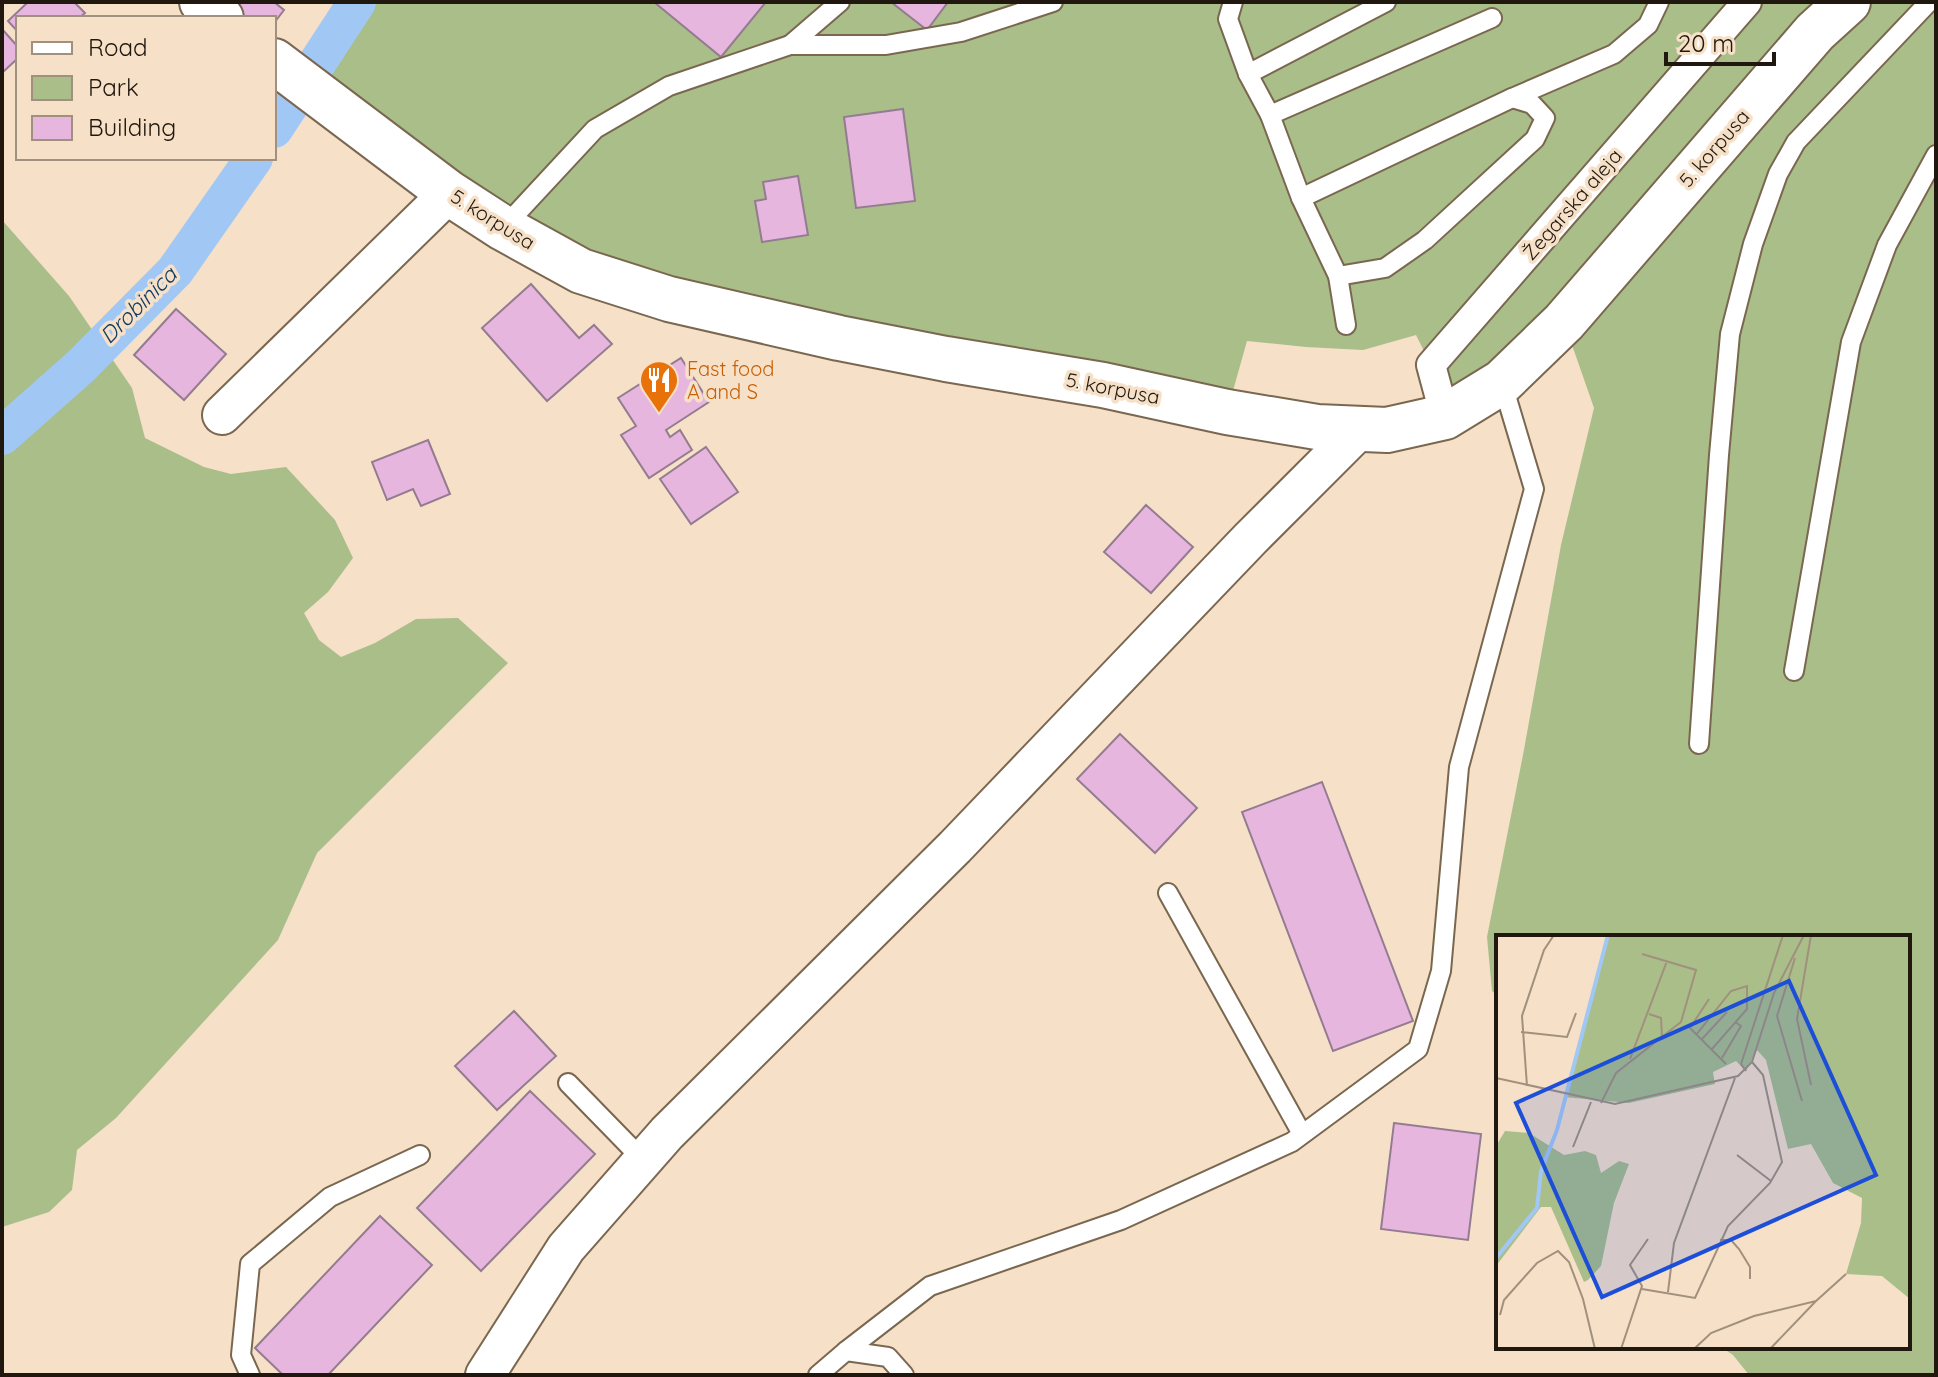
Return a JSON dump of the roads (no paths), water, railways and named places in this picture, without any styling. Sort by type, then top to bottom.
[{"type":"street","points":[[202,2],[219,16]]},
{"type":"street","name":"Žegarska aleja","points":[[1445,417],[1431,365],[1747,2]]},
{"type":"street","name":"5. korpusa","points":[[276,63],[449,193],[503,228],[581,271],[669,299],[946,359],[1103,385],[1227,412],[1317,427],[1387,430],[1445,417],[1502,382],[1564,322],[1815,32],[1848,2]]},
{"type":"street","points":[[222,415],[449,193]]},
{"type":"street","points":[[485,1375],[566,1248],[667,1133],[955,847],[1250,539],[1360,429]]},
{"type":"lane","points":[[790,45],[840,2]]},
{"type":"lane","points":[[503,228],[595,129],[669,86],[790,45],[886,45],[961,32],[1035,5],[1053,2]]},
{"type":"lane","points":[[1233,2],[1228,19],[1248,74],[1270,115],[1301,198],[1338,276],[1346,325]]},
{"type":"lane","points":[[1248,74],[1386,2]]},
{"type":"lane","points":[[1301,198],[1512,98],[1614,54],[1648,25],[1659,2]]},
{"type":"lane","points":[[1699,744],[1730,334],[1753,244],[1778,174],[1796,142],[1929,2]]},
{"type":"lane","points":[[1270,115],[1492,18]]},
{"type":"lane","points":[[1338,276],[1385,268],[1425,240],[1535,139],[1545,118],[1532,104],[1512,98]]},
{"type":"lane","points":[[1794,671],[1851,342],[1887,245],[1936,155]]},
{"type":"lane","points":[[818,1375],[930,1286],[1121,1220],[1292,1142],[1418,1049],[1441,971],[1459,767],[1534,489],[1502,382]]},
{"type":"lane","points":[[1168,893],[1302,1134]]},
{"type":"lane","points":[[568,1083],[643,1160]]},
{"type":"lane","points":[[250,1375],[241,1355],[250,1264],[330,1197],[420,1155]]},
{"type":"lane","points":[[846,1351],[888,1357],[904,1375]]},
{"type":"waterway","name":"Drobinica","points":[[276,126],[357,2]]},
{"type":"waterway","name":"Drobinica","points":[[2,436],[81,366],[175,271],[253,160]]},
{"type":"place","name":"Fast food A and S","points":[[659,414]]}]
